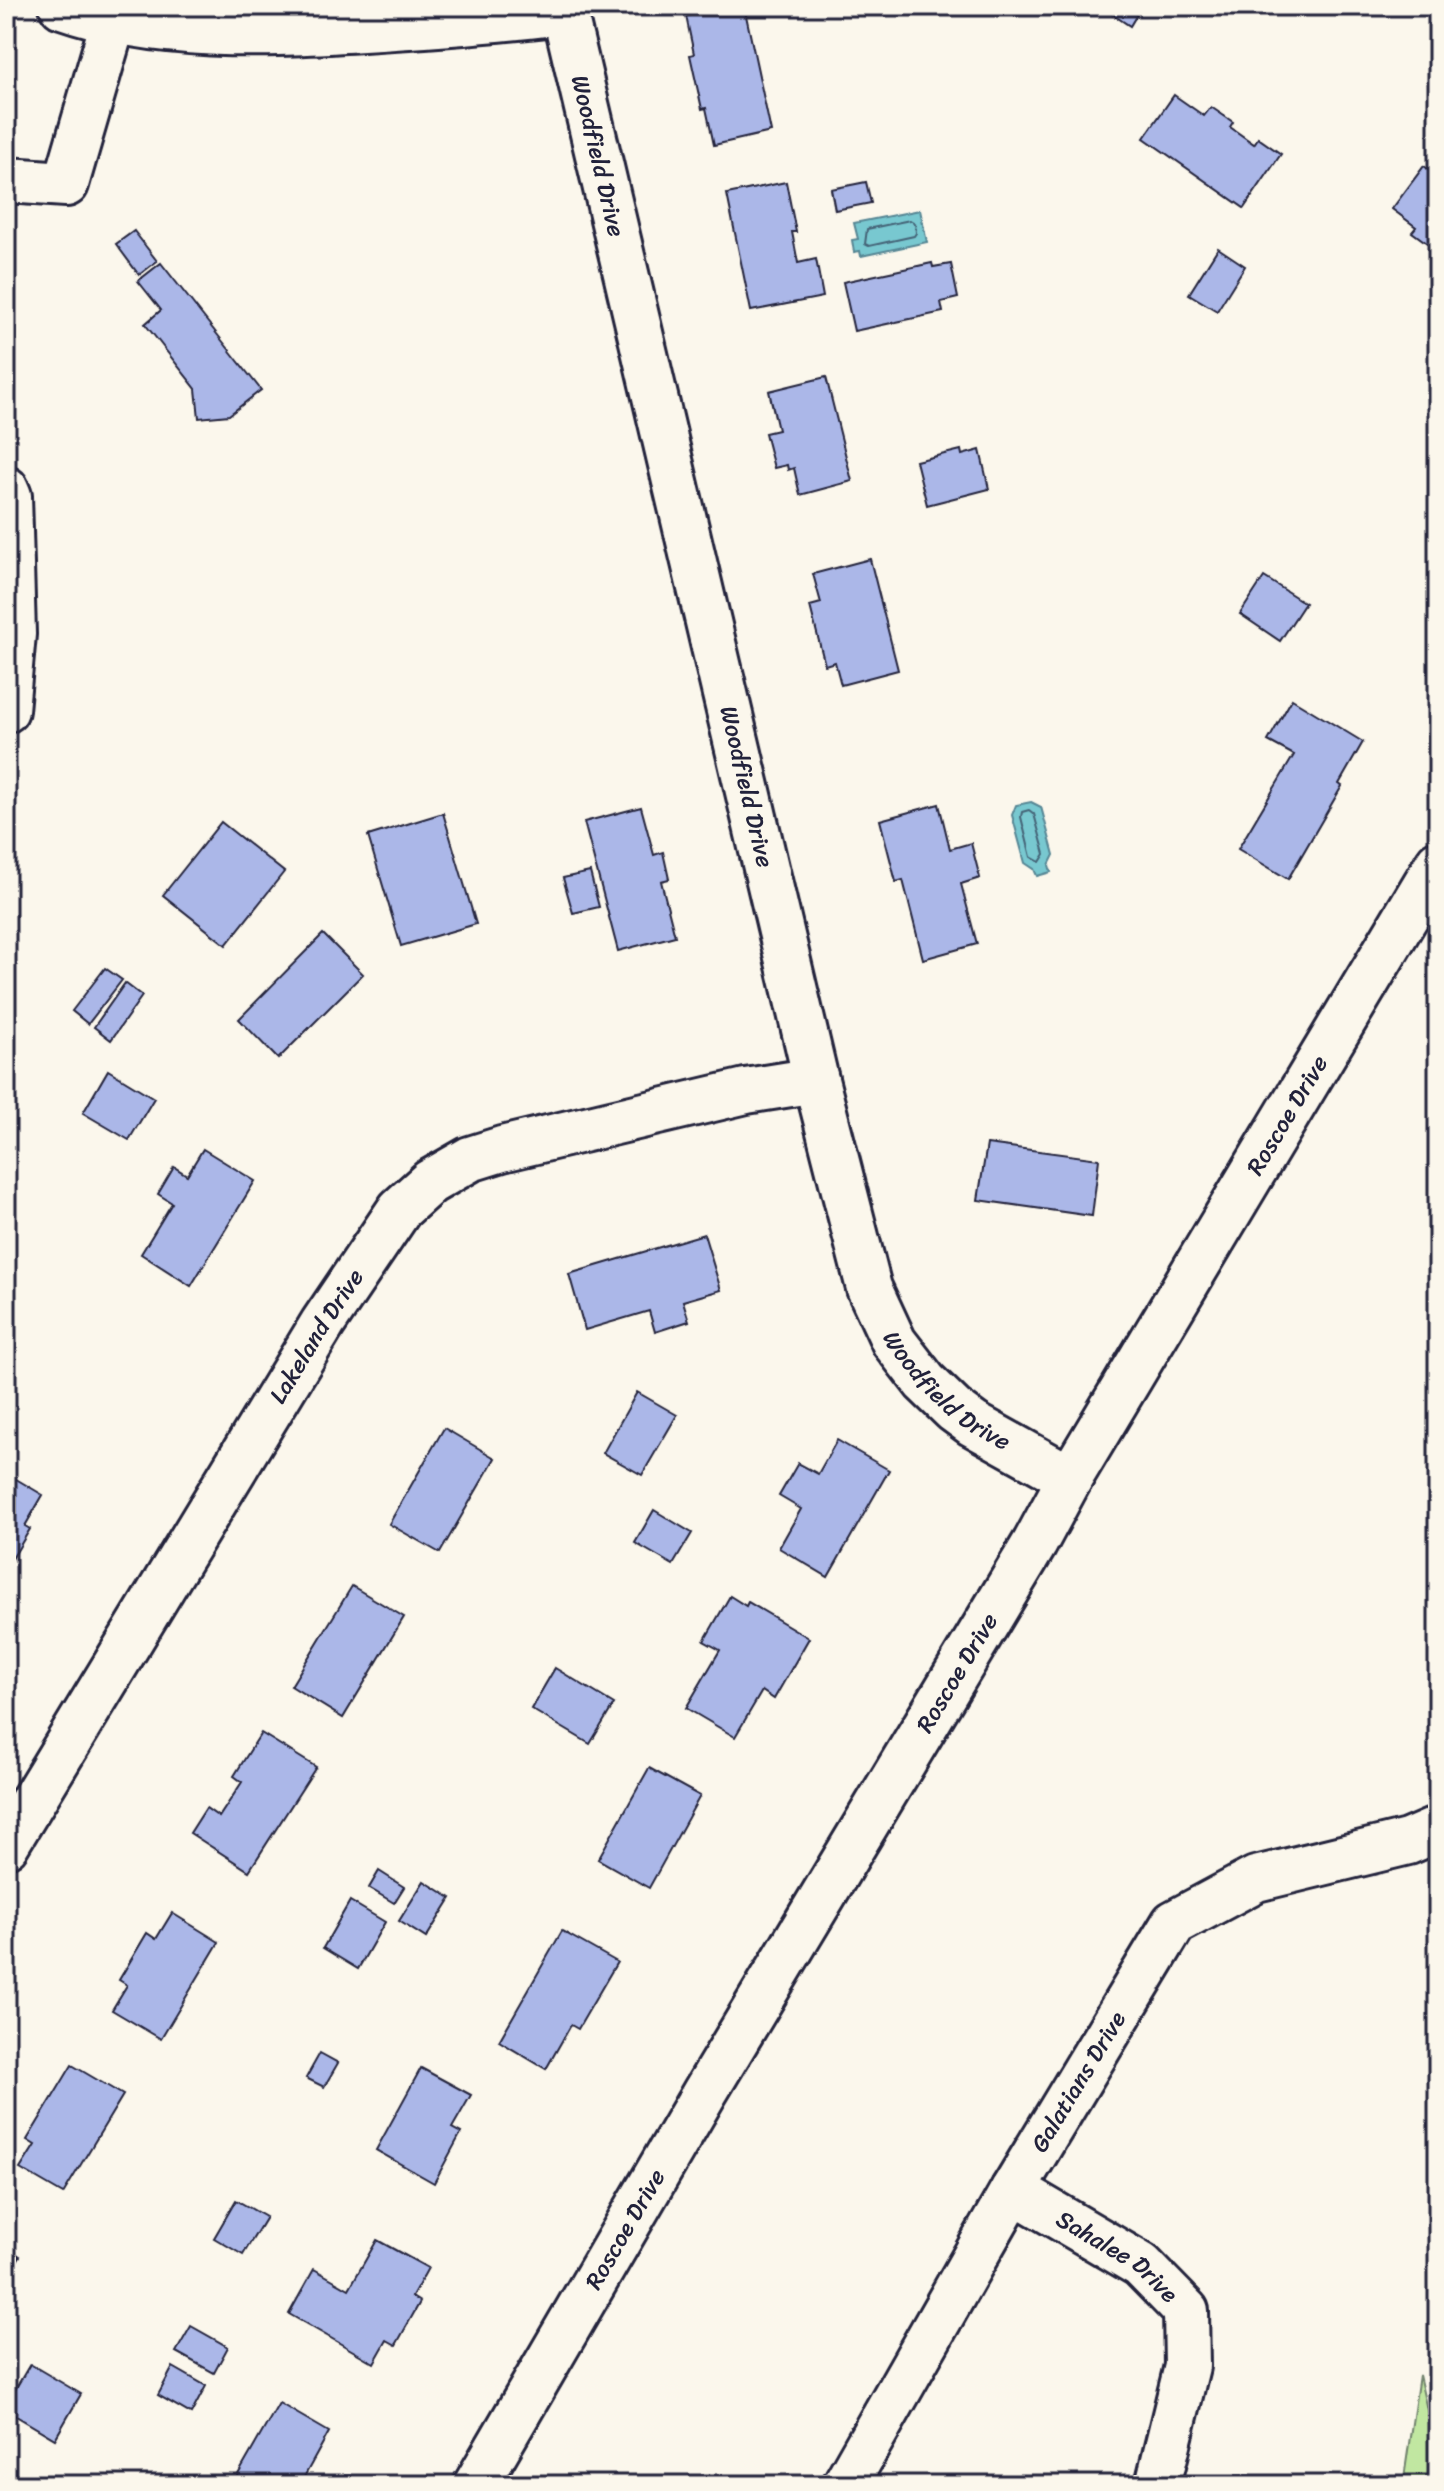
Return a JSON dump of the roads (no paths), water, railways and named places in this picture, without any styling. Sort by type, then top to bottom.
[{"type":"street","points":[[62,6],[148,27],[205,34],[262,35],[482,22],[563,9]]},
{"type":"street","name":"Woodfield Drive","points":[[563,9],[816,1080],[869,1288],[894,1342],[925,1382],[954,1410],[973,1424],[1070,1478]]},
{"type":"street","points":[[6,180],[66,184],[114,19]]},
{"type":"street","points":[[6,489],[9,496],[13,634],[6,710]]},
{"type":"street","name":"Roscoe Drive","points":[[476,2485],[705,2092],[1438,863]]},
{"type":"street","name":"Lakeland Drive","points":[[6,1845],[323,1323],[400,1209],[430,1182],[470,1159],[502,1149],[746,1091],[816,1080]]},
{"type":"street","name":"Galatians Drive","points":[[845,2485],[1013,2190],[1174,1923],[1256,1879],[1408,1842],[1438,1829]]},
{"type":"street","name":"Sahalee Drive","points":[[1013,2190],[1141,2265],[1186,2311],[1187,2366],[1158,2485]]},
{"type":"water","points":[[920,210],[927,242],[861,256],[860,251],[854,252],[852,240],[858,239],[854,223]]},
{"type":"water","points":[[1031,802],[1041,807],[1054,855],[1049,865],[1051,872],[1037,876],[1034,869],[1025,863],[1012,815],[1016,805]]}]
